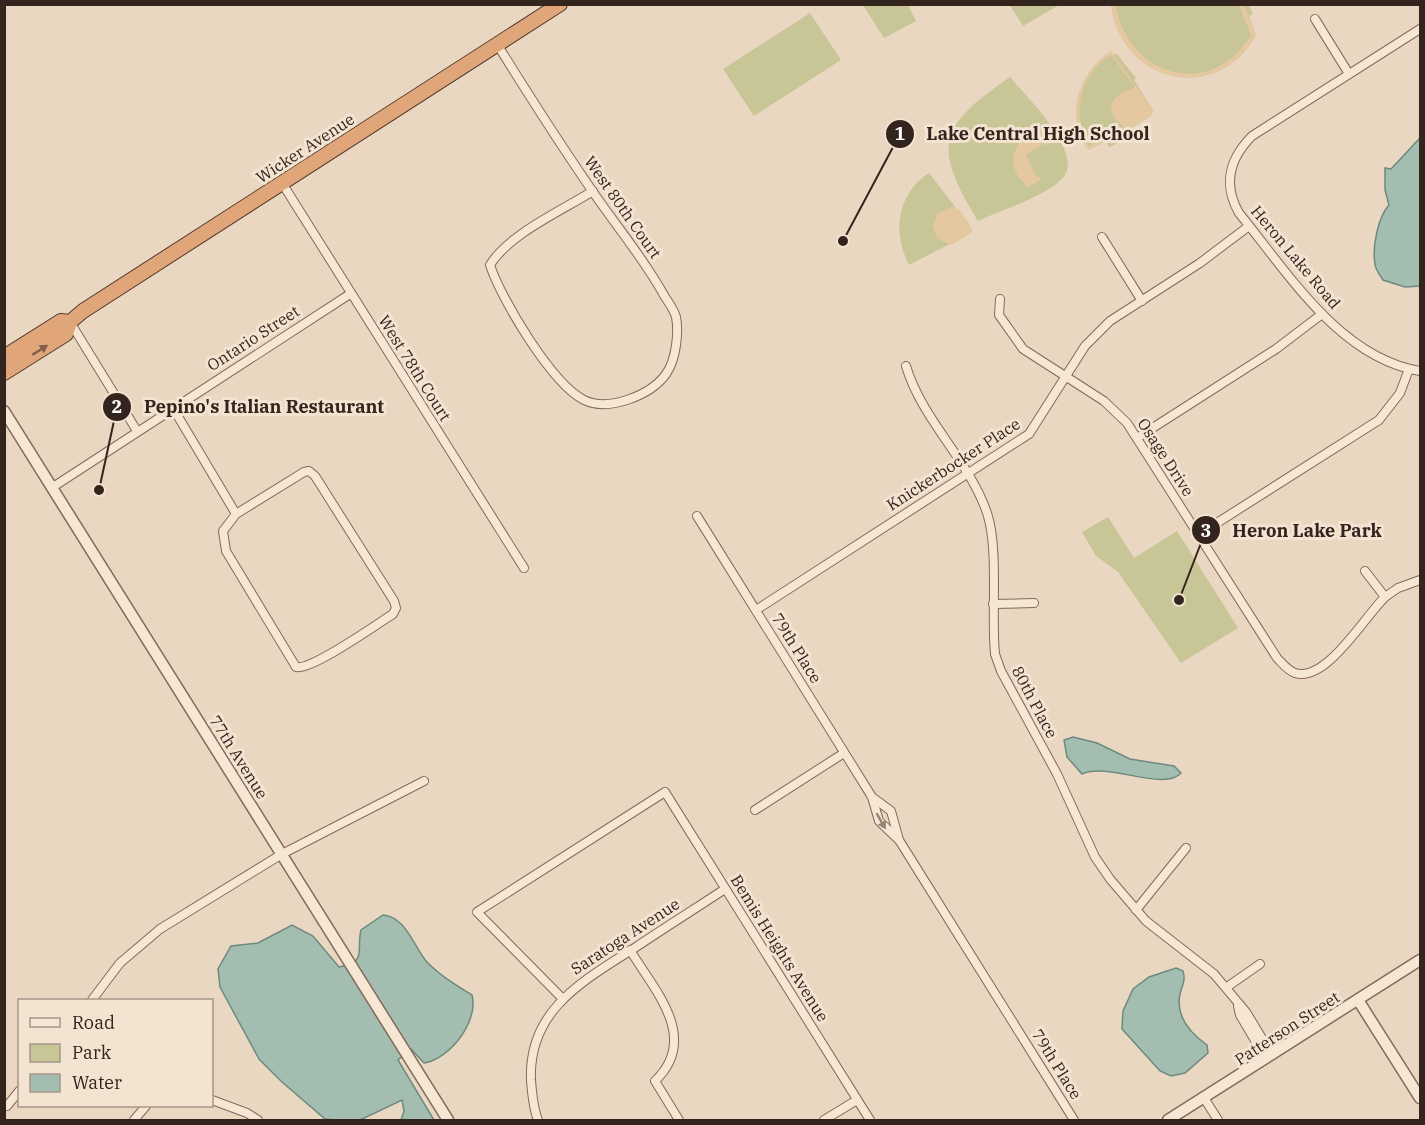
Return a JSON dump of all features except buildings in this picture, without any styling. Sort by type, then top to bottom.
[{"type":"highway","name":"Wicker Avenue","points":[[4,373],[66,334],[70,322],[83,311],[560,4]]},
{"type":"highway","name":"Wicker Avenue","points":[[4,357],[61,321],[70,322]]},
{"type":"street","points":[[1315,19],[1349,74]]},
{"type":"street","name":"Heron Lake Road","points":[[1420,29],[1252,136],[1235,155],[1229,176],[1231,195],[1239,213],[1337,330],[1362,349],[1409,369],[1420,370]]},
{"type":"street","name":"West 80th Court","points":[[497,44],[593,191],[656,280],[676,316],[676,345],[666,374],[645,392],[615,404],[586,401],[566,388],[545,361],[497,287],[490,265],[498,252],[512,241],[593,191]]},
{"type":"street","name":"West 78th Court","points":[[282,183],[524,568]]},
{"type":"street","name":"Knickerbocker Place","points":[[756,610],[1029,434],[1085,346],[1097,333],[1216,252],[1249,226]]},
{"type":"street","points":[[1102,237],[1142,301]]},
{"type":"street","name":"Ontario Street","points":[[53,487],[350,294]]},
{"type":"street","name":"Osage Drive","points":[[1000,299],[999,315],[1014,339],[1034,358],[1116,411],[1137,438],[1277,658],[1295,673],[1306,674],[1323,667],[1385,597],[1398,588],[1420,580]]},
{"type":"street","points":[[1137,438],[1276,349],[1322,314]]},
{"type":"street","points":[[70,322],[137,431]]},
{"type":"street","name":"80th Place","points":[[906,366],[912,387],[983,503],[989,522],[995,654],[1001,671],[1057,774],[1095,857],[1136,910],[1159,932],[1214,974],[1227,987],[1238,1005],[1246,1012],[1269,1057]]},
{"type":"street","points":[[1198,535],[1379,420],[1400,393],[1409,369]]},
{"type":"street","points":[[173,408],[236,514]]},
{"type":"street","name":"77th Avenue","points":[[4,411],[448,1120]]},
{"type":"street","points":[[309,471],[315,476],[394,601],[396,608],[393,614],[316,661],[303,668],[296,667],[226,551],[223,531],[236,514],[309,471]]},
{"type":"street","name":"79th Place","points":[[697,516],[872,797],[879,821],[899,840],[1074,1120]]},
{"type":"street","points":[[1365,571],[1385,597]]},
{"type":"street","points":[[993,604],[1034,603]]},
{"type":"street","points":[[755,810],[844,753]]},
{"type":"street","points":[[93,999],[120,963],[146,939],[282,854],[424,781]]},
{"type":"street","name":"Bemis Heights Avenue","points":[[562,998],[477,912],[665,792],[870,1120]]},
{"type":"street","name":"79th Place","points":[[872,797],[891,811],[899,840]]},
{"type":"street","points":[[1136,910],[1186,848]]},
{"type":"street","name":"Saratoga Avenue","points":[[538,1120],[532,1091],[533,1053],[542,1026],[562,998],[585,978],[725,889]]},
{"type":"street","points":[[630,950],[672,1019],[675,1035],[674,1052],[670,1064],[655,1081],[679,1120]]},
{"type":"street","name":"Patterson Street","points":[[1168,1120],[1420,960]]},
{"type":"street","points":[[1227,987],[1260,964]]},
{"type":"street","points":[[1358,1000],[1420,1098]]},
{"type":"street","points":[[7,1106],[18,1092]]},
{"type":"street","points":[[1204,1098],[1218,1120]]},
{"type":"street","points":[[213,1100],[247,1113],[258,1120]]},
{"type":"street","points":[[824,1120],[857,1100]]},
{"type":"street","points":[[134,1120],[145,1107]]},
{"type":"green space","points":[[863,5],[908,5],[916,21],[884,38]]},
{"type":"green space","points":[[1010,5],[1059,5],[1023,26]]},
{"type":"green space","points":[[1111,5],[1249,5],[1253,14],[1249,16],[1256,35],[1239,57],[1218,71],[1196,77],[1173,76],[1151,67],[1132,53],[1119,32]]},
{"type":"green space","points":[[810,13],[841,60],[754,116],[723,69]]},
{"type":"green space","points":[[1111,51],[1114,55],[1116,53],[1136,78],[1134,80],[1153,110],[1151,116],[1121,134],[1124,140],[1109,147],[1106,141],[1088,150],[1077,122],[1076,109],[1079,96],[1090,71]]},
{"type":"green space","points":[[1010,77],[1052,127],[1067,156],[1067,169],[1061,180],[1044,192],[978,221],[953,173],[949,155],[950,139],[956,124],[968,110]]},
{"type":"green space","points":[[929,173],[972,229],[971,233],[909,265],[900,240],[901,214],[910,192]]},
{"type":"green space","points":[[1108,517],[1134,558],[1177,531],[1238,628],[1181,663],[1118,572],[1096,556],[1082,532]]},
{"type":"sand","points":[[1111,5],[1116,5],[1123,30],[1136,49],[1154,64],[1173,72],[1194,73],[1215,68],[1235,56],[1251,35],[1239,5],[1244,5],[1256,35],[1239,57],[1218,71],[1196,77],[1173,76],[1151,67],[1132,53],[1119,32]]},
{"type":"sand","points":[[1111,51],[1153,110],[1151,116],[1088,150],[1077,123],[1076,109],[1083,83],[1099,60]],"holes":[[[1111,55],[1135,87],[1120,94],[1111,106],[1115,118],[1125,129],[1089,146],[1083,134],[1080,109],[1081,96],[1092,73]]]},
{"type":"sand","points":[[1041,131],[1050,145],[1043,144],[1026,155],[1035,175],[1042,179],[1028,187],[1015,170],[1013,157],[1022,138]]},
{"type":"sand","points":[[953,207],[960,210],[972,229],[971,233],[951,245],[937,238],[933,226],[937,214]]},
{"type":"water","points":[[1420,138],[1420,286],[1405,287],[1383,280],[1375,266],[1374,249],[1379,224],[1389,205],[1385,190],[1385,168],[1391,169]]},
{"type":"water","points":[[1073,737],[1097,743],[1130,759],[1174,766],[1181,773],[1173,778],[1162,779],[1149,779],[1106,771],[1082,774],[1067,757],[1064,740]]},
{"type":"water","points":[[383,915],[391,917],[403,926],[421,955],[431,966],[472,995],[471,1016],[467,1027],[452,1047],[434,1060],[424,1063],[411,1049],[398,1060],[434,1120],[401,1120],[404,1111],[402,1100],[360,1120],[325,1119],[259,1059],[220,987],[218,969],[231,946],[258,943],[292,925],[313,936],[339,967],[348,965],[357,959],[359,954],[361,930]]},
{"type":"water","points":[[1176,968],[1184,974],[1179,1002],[1182,1017],[1190,1030],[1207,1045],[1208,1053],[1185,1073],[1171,1076],[1160,1071],[1122,1029],[1123,1011],[1133,989],[1149,977]]},
{"type":"place","name":"Lake Central High School","points":[[843,241]]},
{"type":"place","name":"Pepino's Italian Restaurant","points":[[99,490]]},
{"type":"place","name":"Heron Lake Park","points":[[1179,600]]}]
